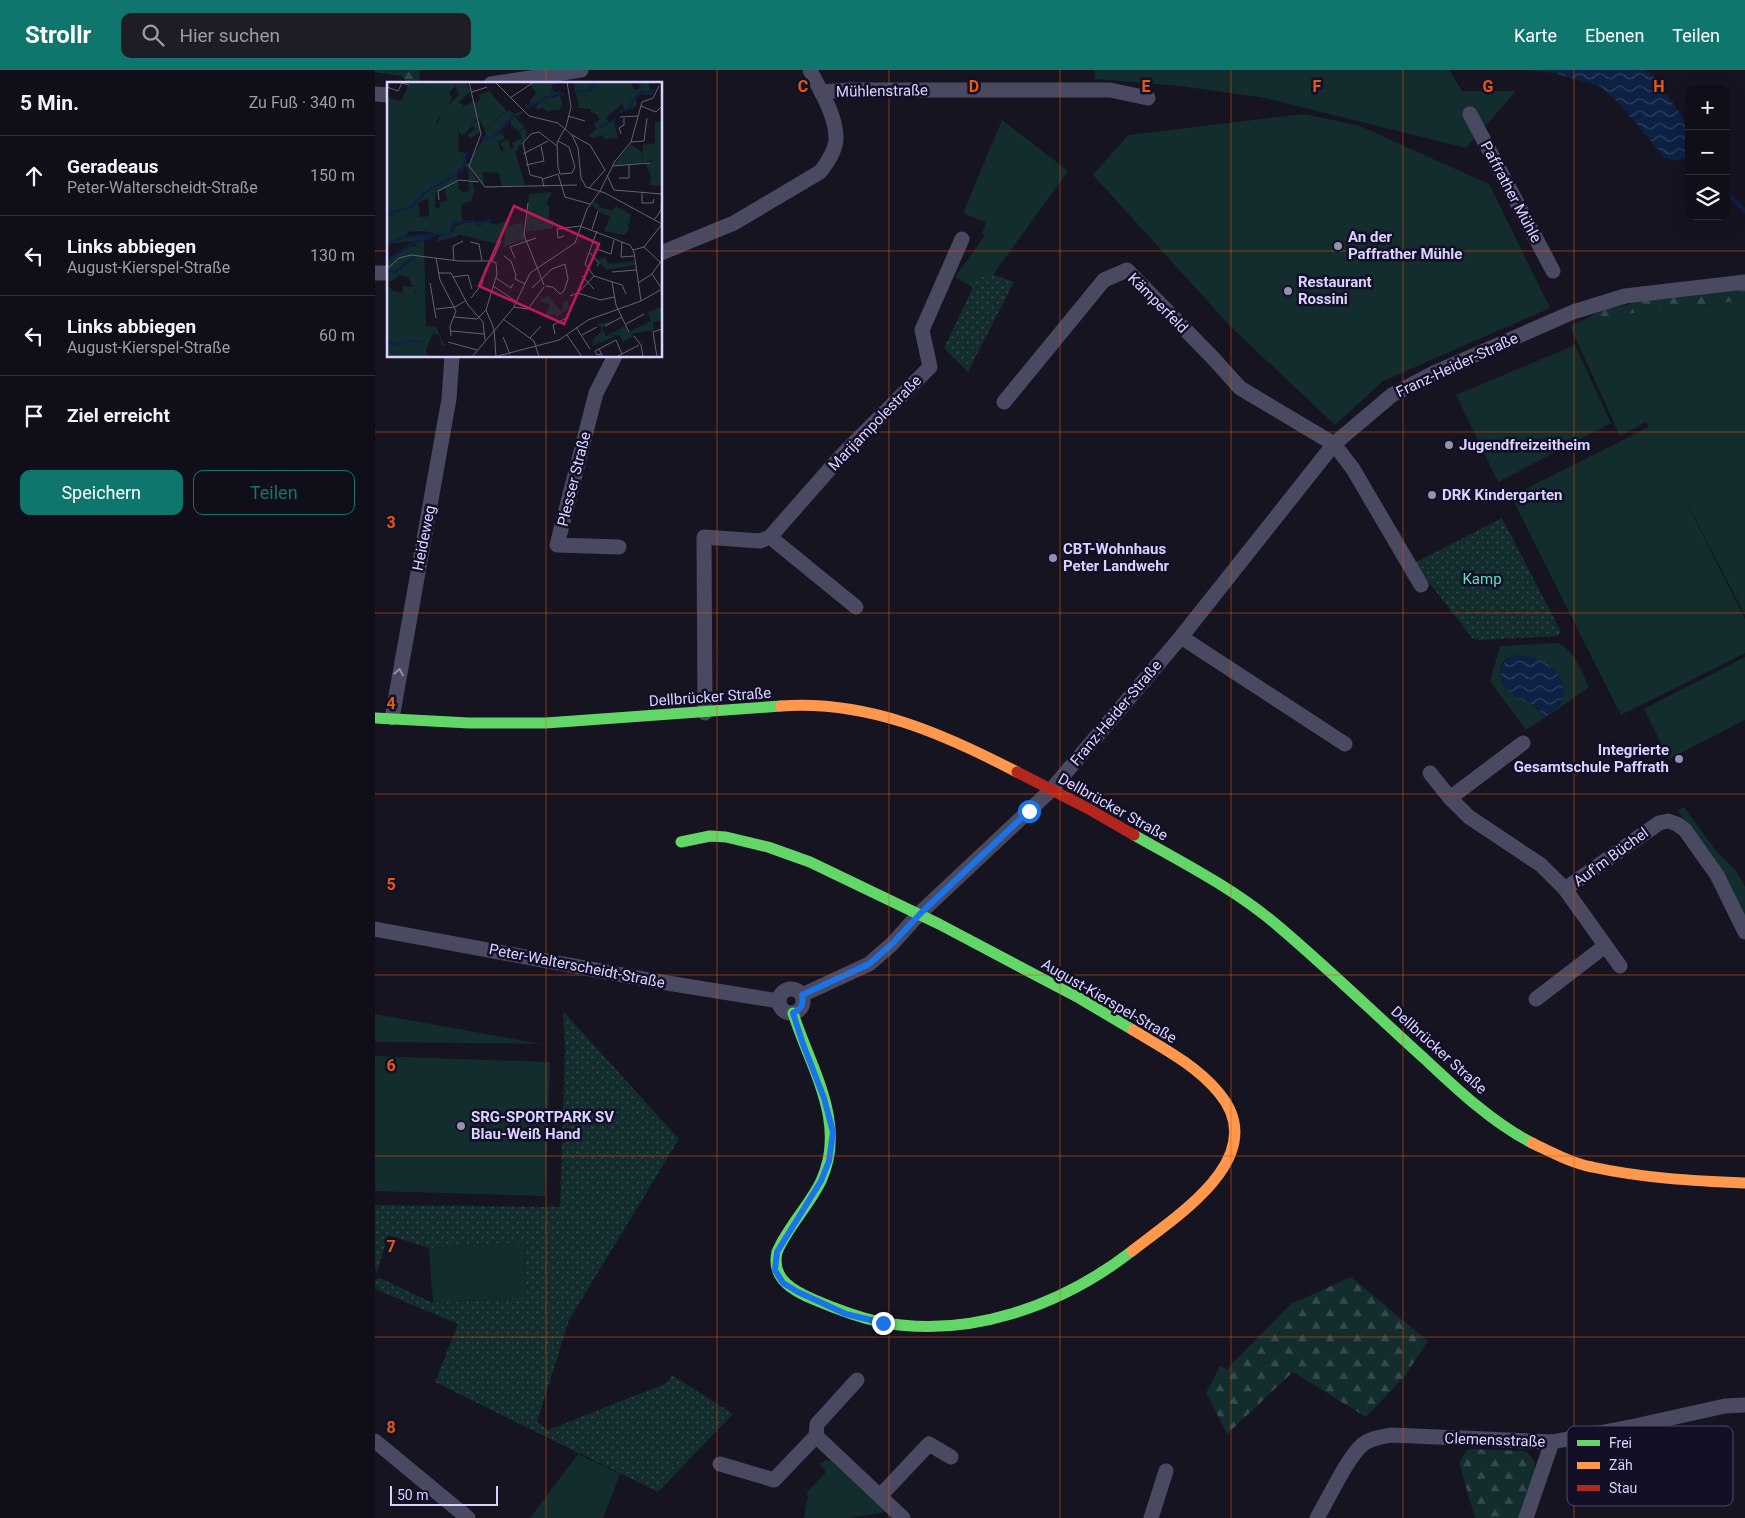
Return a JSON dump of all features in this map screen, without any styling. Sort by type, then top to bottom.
[{"type":"main road","name":"Dellbrücker Straße","points":[[375,718],[469,724],[546,724],[801,705],[829,706],[885,716],[929,730],[965,745],[1087,808],[1233,892],[1277,925],[1441,1074],[1493,1118],[1518,1136],[1554,1154],[1591,1167],[1682,1181],[1745,1183]]},
{"type":"main road","name":"August-Kierspel-Straße","points":[[681,842],[711,836],[736,839],[788,852],[832,870],[920,914],[1089,1004],[1136,1030],[1192,1068],[1214,1088],[1233,1113],[1236,1127],[1235,1142],[1223,1170],[1211,1185],[1178,1216],[1108,1269],[1090,1280],[1042,1303],[1011,1314],[974,1323],[936,1327],[883,1323],[846,1314],[783,1283],[775,1270],[777,1252],[821,1181],[829,1161],[833,1132],[824,1098],[793,1013]]},
{"type":"street","points":[[504,82],[581,70]]},
{"type":"street","points":[[810,70],[821,92]]},
{"type":"street","name":"Mühlenstraße","points":[[663,252],[734,223],[820,172],[829,160],[836,141],[832,115],[821,92],[849,90],[1110,90],[1148,98]]},
{"type":"street","name":"Paffrather Mühle","points":[[1470,114],[1553,271]]},
{"type":"street","name":"Marijampolestraße","points":[[770,537],[842,455],[930,367],[922,330],[962,240]]},
{"type":"street","name":"Kämperfeld","points":[[1004,402],[1104,280],[1127,270],[1240,388],[1334,444]]},
{"type":"street","name":"Franz-Heider-Straße","points":[[1051,790],[1181,636],[1334,444],[1392,395],[1436,372],[1573,312],[1625,296],[1745,282]]},
{"type":"street","name":"Heideweg","points":[[392,718],[449,398],[452,358]]},
{"type":"street","name":"Plesser Straße","points":[[614,358],[596,393],[557,545],[619,547]]},
{"type":"street","points":[[1334,444],[1353,469],[1421,585]]},
{"type":"street","points":[[705,713],[704,537],[760,541],[770,537],[856,607]]},
{"type":"street","points":[[1181,636],[1345,744]]},
{"type":"street","points":[[1451,798],[1523,743]]},
{"type":"street","name":"Auf'm Büchel","points":[[1430,773],[1469,817],[1541,865],[1565,889],[1620,966]]},
{"type":"street","points":[[802,995],[869,964],[1051,790]]},
{"type":"street","name":"Auf'm Büchel","points":[[1565,889],[1659,822],[1677,824],[1685,830],[1717,875],[1745,932]]},
{"type":"street","name":"Peter-Walterscheidt-Straße","points":[[375,929],[655,981],[779,1001]]},
{"type":"street","points":[[1537,999],[1605,946]]},
{"type":"street","points":[[788,990],[796,990],[802,995],[803,1003],[800,1010],[793,1013],[787,1012],[782,1008],[779,1001],[781,994],[788,990]]},
{"type":"street","points":[[720,1464],[774,1480],[816,1436],[817,1424],[857,1380]]},
{"type":"street","name":"Clemensstraße","points":[[1635,1426],[1725,1406],[1745,1405]]},
{"type":"street","name":"Clemensstraße","points":[[1317,1518],[1363,1444],[1376,1438],[1391,1435],[1552,1442],[1567,1439]]},
{"type":"street","points":[[816,1436],[903,1518]]},
{"type":"street","points":[[375,1441],[468,1518]]},
{"type":"street","points":[[1526,1518],[1552,1442]]},
{"type":"street","points":[[880,1496],[929,1444],[951,1456]]},
{"type":"street","points":[[1151,1518],[1166,1471]]},
{"type":"green space","points":[[375,70],[419,70],[420,82],[406,82],[402,76],[375,72]]},
{"type":"green space","points":[[1095,70],[1449,70],[1462,91],[1516,91],[1466,148],[1265,98],[1180,86],[1094,79]]},
{"type":"green space","name":"An der Paffrather Mühle","points":[[1304,114],[1360,126],[1489,184],[1550,308],[1383,381],[1335,425],[1231,327],[1093,175],[1128,135]]},
{"type":"green space","points":[[1002,120],[1068,171],[995,272],[985,295],[955,277],[985,235],[982,233],[986,223],[963,213]]},
{"type":"green space","points":[[989,273],[1014,282],[968,372],[944,348],[976,281]]},
{"type":"green space","points":[[1745,288],[1745,300],[1600,317],[1570,326],[1604,310],[1646,300]]},
{"type":"green space","points":[[1745,300],[1745,615],[1676,482],[1745,619],[1745,653],[1621,715],[1511,496],[1649,427],[1646,422],[1620,436],[1570,326],[1600,317]]},
{"type":"green space","points":[[1575,345],[1611,423],[1498,482],[1456,395]]},
{"type":"green space","name":"Kamp","points":[[1502,518],[1561,632],[1558,636],[1479,640],[1472,638],[1414,563]]},
{"type":"green space","points":[[1557,643],[1573,656],[1589,687],[1548,716],[1561,703],[1564,688],[1559,675],[1548,665],[1520,656],[1509,658],[1501,665],[1501,678],[1504,685],[1509,691],[1535,707],[1543,719],[1526,730],[1490,681],[1500,646]]},
{"type":"green space","points":[[1745,657],[1745,720],[1669,759],[1644,709]]},
{"type":"green space","points":[[1684,807],[1717,852],[1736,871],[1742,880],[1745,887],[1745,920],[1715,864],[1678,811]]},
{"type":"green space","points":[[563,1011],[679,1139],[569,1320],[537,1422],[548,1430],[667,1383],[672,1375],[733,1414],[658,1492],[435,1382],[458,1324],[375,1289],[375,1279],[380,1278],[433,1303],[527,1297],[523,1242],[429,1248],[388,1235],[377,1273],[375,1266],[375,1205],[560,1207],[565,1049]]},
{"type":"green space","points":[[375,1014],[542,1044],[375,1042]]},
{"type":"green space","name":"SRG-SPORTPARK SV Blau-Weiß Hand","points":[[375,1056],[550,1062],[545,1196],[375,1191]]},
{"type":"green space","points":[[523,1242],[527,1297],[433,1303],[429,1248]]},
{"type":"green space","points":[[1351,1277],[1428,1341],[1405,1376],[1366,1417],[1293,1372],[1227,1434],[1206,1393],[1220,1366],[1227,1369],[1291,1304]]},
{"type":"green space","points":[[1468,1449],[1524,1451],[1532,1458],[1535,1464],[1534,1472],[1519,1518],[1475,1518],[1459,1462]]},
{"type":"green space","points":[[578,1454],[620,1474],[603,1518],[530,1518]]},
{"type":"green space","points":[[826,1460],[831,1461],[886,1512],[850,1518],[804,1518],[808,1496],[806,1493],[826,1472],[819,1464]]},
{"type":"water","points":[[1527,70],[1644,70],[1653,76],[1682,116],[1685,127],[1685,159],[1675,161],[1665,158],[1620,104],[1599,86],[1554,73]]},
{"type":"water","points":[[1516,655],[1533,657],[1542,661],[1550,666],[1561,679],[1564,688],[1562,700],[1555,710],[1543,719],[1537,707],[1517,698],[1502,681],[1501,669],[1503,664]]},
{"type":"waterway","points":[[1730,196],[1745,211]]},
{"type":"traffic: fast","points":[[375,718],[469,723],[546,723],[781,706]]},
{"type":"traffic: fast","points":[[1134,835],[1208,877],[1244,900],[1278,926],[1464,1095],[1504,1126],[1532,1143]]},
{"type":"traffic: fast","points":[[681,842],[710,836],[726,837],[768,847],[810,862],[939,924],[1079,998],[1133,1030]]},
{"type":"traffic: fast","points":[[793,1013],[823,1096],[830,1138],[828,1159],[821,1181],[787,1233],[777,1252],[777,1270],[785,1283],[792,1288],[831,1307],[871,1320],[913,1326],[947,1326],[980,1322],[1013,1314],[1045,1302],[1075,1288],[1104,1271],[1132,1251]]},
{"type":"traffic: slow","points":[[781,706],[844,708],[903,722],[961,744],[1017,772]]},
{"type":"traffic: slow","points":[[1132,1251],[1193,1203],[1212,1183],[1227,1162],[1234,1140],[1233,1117],[1219,1093],[1210,1083],[1179,1058],[1133,1030]]},
{"type":"traffic: slow","points":[[1532,1143],[1576,1163],[1611,1171],[1668,1178],[1745,1183]]},
{"type":"traffic: jam","points":[[1017,772],[1134,835]]},
{"type":"place","name":"An der Paffrather Mühle","points":[[1338,246]]},
{"type":"place","name":"Restaurant Rossini","points":[[1288,291]]},
{"type":"place","name":"Jugendfreizeitheim","points":[[1449,445]]},
{"type":"place","name":"DRK Kindergarten","points":[[1432,495]]},
{"type":"place","name":"CBT-Wohnhaus Peter Landwehr","points":[[1053,558]]},
{"type":"place","name":"Integrierte Gesamtschule Paffrath","points":[[1679,759]]},
{"type":"place","name":"SRG-SPORTPARK SV Blau-Weiß Hand","points":[[461,1126]]},
{"type":"route","points":[[883,1323],[846,1314],[798,1292],[783,1283],[775,1270],[777,1252],[821,1181],[829,1161],[833,1132],[824,1098],[793,1013],[800,1010],[803,1003],[802,995],[869,964],[1029,811]]}]
